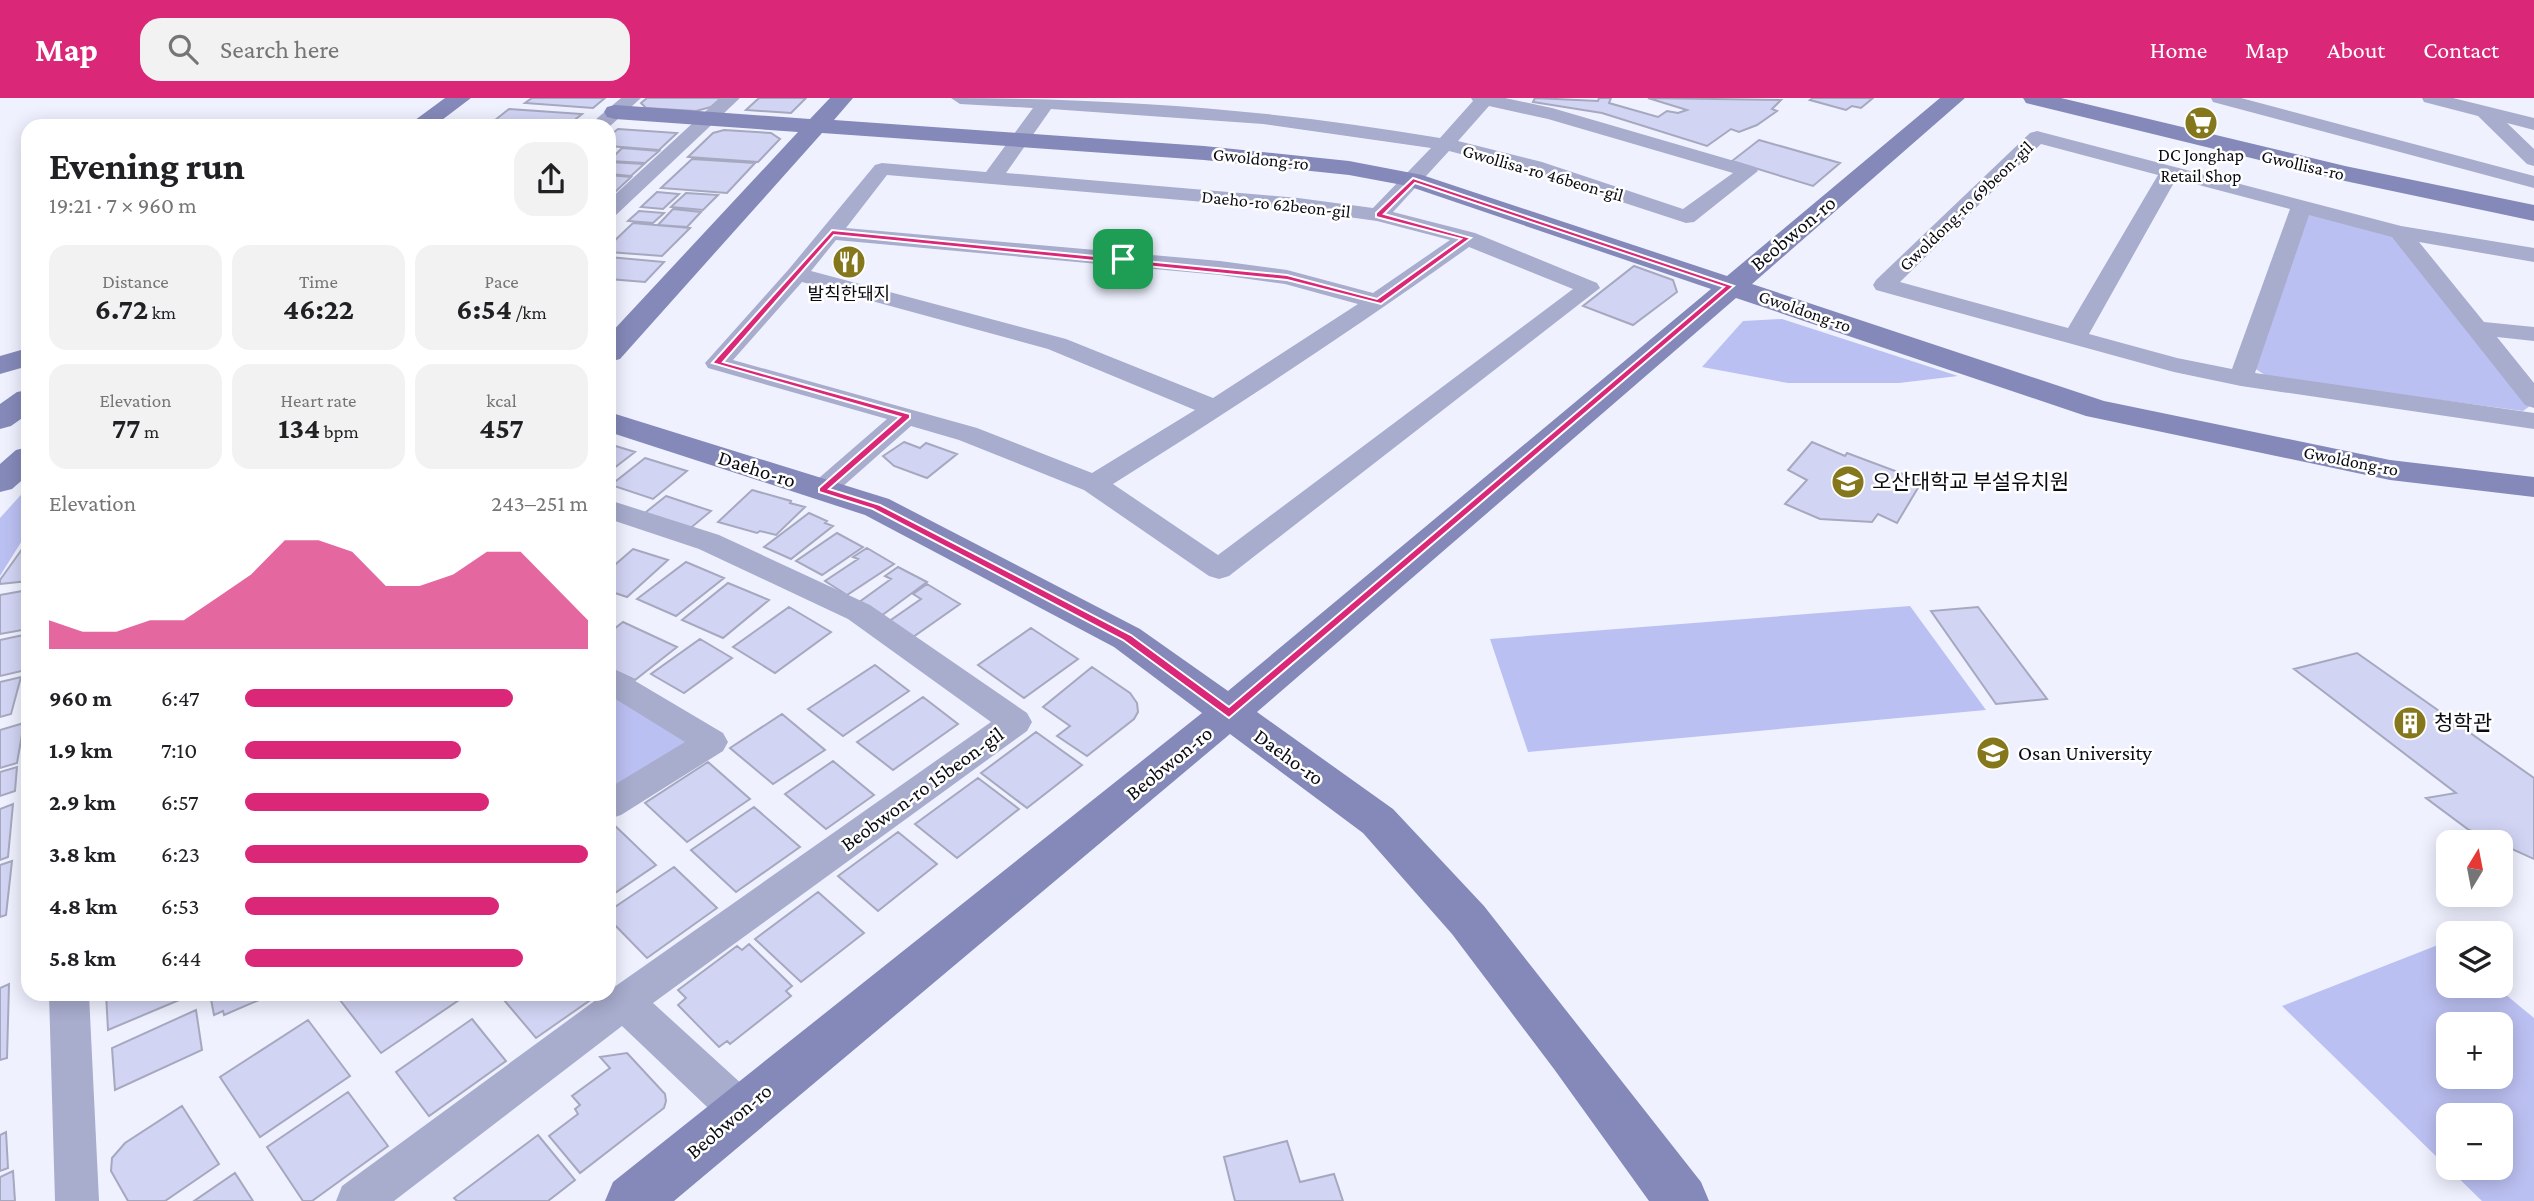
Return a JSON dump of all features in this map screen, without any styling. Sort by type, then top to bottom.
[{"type":"street","points":[[616,204],[731,98]]},
{"type":"street","points":[[616,345],[842,98]]},
{"type":"street","name":"Gwollisa-ro 46beon-gil","points":[[960,98],[1155,105],[1261,120],[1336,127],[1443,144],[1563,175],[1686,217],[1748,171],[1552,114],[1483,99]]},
{"type":"street","points":[[1261,120],[1270,98]]},
{"type":"street","name":"Beobwon-ro","points":[[632,1201],[740,1110],[1229,713],[1954,98]]},
{"type":"street","name":"Gwollisa-ro","points":[[2034,98],[2274,159],[2534,213]]},
{"type":"street","points":[[2220,98],[2534,182]]},
{"type":"street","points":[[2431,98],[2534,124]]},
{"type":"street","points":[[2469,98],[2534,160]]},
{"type":"street","points":[[1378,215],[1413,180],[1483,99]]},
{"type":"street","points":[[992,178],[1048,101]]},
{"type":"street","points":[[434,119],[470,102]]},
{"type":"street","points":[[457,119],[470,102]]},
{"type":"street","name":"Gwoldong-ro","points":[[615,112],[1204,153],[1349,169],[1413,180],[2097,409],[2390,470],[2534,487]]},
{"type":"street","name":"Gwoldong-ro 69beon-gil","points":[[2534,256],[2400,232],[2037,136],[1884,285],[2174,365],[2241,378],[2534,421]]},
{"type":"street","name":"Daeho-ro 62beon-gil","points":[[882,169],[992,178],[1298,204],[1378,215],[1467,238],[1589,288],[1219,569],[1094,484],[968,434],[717,363],[832,233],[882,169]]},
{"type":"street","points":[[2074,339],[2169,173]]},
{"type":"street","points":[[2241,378],[2301,206]]},
{"type":"street","points":[[2400,232],[2534,400]]},
{"type":"street","points":[[832,233],[1220,268],[1287,277],[1378,302]]},
{"type":"street","points":[[1094,484],[1216,409],[1378,302],[1467,238]]},
{"type":"street","points":[[797,274],[1058,344],[1216,409]]},
{"type":"street","points":[[2477,328],[2534,334]]},
{"type":"street","points":[[0,365],[21,359]]},
{"type":"street","points":[[0,419],[21,404]]},
{"type":"street","points":[[822,490],[906,416]]},
{"type":"street","name":"Daeho-ro","points":[[616,424],[877,507],[1127,638],[1378,821],[1468,920],[1572,1053],[1682,1201]]},
{"type":"street","points":[[0,453],[21,437]]},
{"type":"street","points":[[0,482],[21,463]]},
{"type":"street","name":"Beobwon-ro 15beon-gil","points":[[358,1201],[624,1002],[1015,722],[859,612],[709,542],[616,511]]},
{"type":"street","points":[[616,684],[711,742],[616,800]]},
{"type":"street","points":[[69,1001],[77,1201]]},
{"type":"street","points":[[624,1002],[740,1110]]},
{"type":"shaded area","points":[[2307,214],[2393,234],[2530,406],[2523,411],[2268,377],[2254,368]]},
{"type":"shaded area","points":[[1782,319],[1958,376],[1899,383],[1788,383],[1702,367],[1743,321]]},
{"type":"shaded area","points":[[21,495],[21,542],[0,576],[0,518]]},
{"type":"shaded area","points":[[1910,606],[1986,710],[1528,752],[1490,639]]},
{"type":"shaded area","points":[[616,695],[688,739],[686,749],[616,791]]},
{"type":"shaded area","points":[[2436,946],[2436,998],[2510,998],[2534,1018],[2534,1201],[2482,1201],[2460,1180],[2513,1180],[2513,1103],[2436,1103],[2436,1156],[2282,1006]]},
{"type":"building","points":[[532,98],[605,98],[593,108],[525,103]]},
{"type":"building","points":[[647,98],[721,98],[711,107],[696,111],[646,108],[641,103]]},
{"type":"building","points":[[759,98],[806,98],[791,113],[746,110]]},
{"type":"building","points":[[1535,98],[1598,101],[1599,98],[1611,98],[1609,103],[1658,117],[1667,111],[1678,113],[1687,110],[1648,98],[1781,100],[1772,109],[1777,111],[1757,125],[1739,132],[1731,129],[1707,146],[1602,113],[1533,102]]},
{"type":"building","points":[[1873,98],[1861,108],[1852,106],[1846,110],[1810,100]]},
{"type":"building","points":[[509,109],[582,114],[576,119],[496,119]]},
{"type":"building","points":[[724,130],[771,133],[780,139],[758,162],[688,157],[713,133]]},
{"type":"building","points":[[616,131],[677,133],[659,150],[616,147]]},
{"type":"building","points":[[1759,140],[1840,163],[1813,186],[1732,161]]},
{"type":"building","points":[[622,148],[659,151],[645,163],[616,161],[616,154]]},
{"type":"building","points":[[692,159],[755,163],[727,193],[661,188]]},
{"type":"building","points":[[616,162],[644,164],[631,176],[616,175]]},
{"type":"building","points":[[616,176],[631,177],[616,191]]},
{"type":"building","points":[[657,192],[679,194],[663,209],[641,207]]},
{"type":"building","points":[[686,193],[718,195],[703,210],[671,207]]},
{"type":"building","points":[[673,209],[701,212],[687,227],[658,225]]},
{"type":"building","points":[[639,211],[664,213],[653,223],[628,221]]},
{"type":"building","points":[[633,223],[690,228],[662,256],[616,253],[616,239]]},
{"type":"building","points":[[616,258],[664,262],[645,282],[616,280]]},
{"type":"building","points":[[1634,266],[1673,280],[1677,292],[1633,325],[1583,306]]},
{"type":"building","points":[[904,442],[920,448],[926,443],[957,454],[927,478],[894,466],[883,456]]},
{"type":"building","points":[[1812,442],[1845,456],[1847,453],[1922,481],[1897,523],[1878,514],[1872,522],[1820,519],[1785,504],[1807,480],[1788,470]]},
{"type":"building","points":[[616,446],[635,452],[616,467]]},
{"type":"building","points":[[645,458],[687,471],[653,499],[616,487],[616,481]]},
{"type":"building","points":[[752,490],[805,507],[776,535],[760,531],[757,533],[718,522]]},
{"type":"building","points":[[666,496],[711,511],[687,531],[641,516]]},
{"type":"building","points":[[809,513],[833,526],[791,559],[764,547]]},
{"type":"building","points":[[837,533],[863,547],[822,575],[796,561]]},
{"type":"building","points":[[867,548],[894,564],[847,595],[825,581],[858,559],[853,557]]},
{"type":"building","points":[[633,549],[668,560],[627,597],[616,593],[616,564]]},
{"type":"building","points":[[21,551],[21,582],[0,584],[0,580]]},
{"type":"building","points":[[686,562],[724,578],[676,616],[637,599]]},
{"type":"building","points":[[898,567],[927,582],[881,616],[858,603],[891,579],[885,576]]},
{"type":"building","points":[[728,583],[769,600],[723,638],[682,620]]},
{"type":"building","points":[[927,584],[960,604],[913,637],[888,622],[921,599],[913,594]]},
{"type":"building","points":[[21,591],[21,630],[0,634],[0,595]]},
{"type":"building","points":[[789,607],[831,632],[775,673],[733,647]]},
{"type":"building","points":[[1978,607],[2047,699],[1996,704],[1931,611]]},
{"type":"building","points":[[623,622],[677,647],[635,680],[616,671],[616,628]]},
{"type":"building","points":[[1031,628],[1078,659],[1024,698],[978,665]]},
{"type":"building","points":[[21,636],[21,671],[0,676],[0,640]]},
{"type":"building","points":[[700,639],[732,658],[684,693],[651,674]]},
{"type":"building","name":"청학관","points":[[2357,653],[2534,778],[2534,859],[2513,849],[2513,830],[2469,830],[2426,798],[2456,793],[2294,669]]},
{"type":"building","points":[[875,665],[909,691],[843,736],[808,709]]},
{"type":"building","points":[[1092,667],[1130,693],[1137,703],[1138,712],[1134,719],[1087,756],[1057,736],[1070,726],[1043,707]]},
{"type":"building","points":[[21,677],[11,714],[0,717],[0,682]]},
{"type":"building","points":[[923,697],[958,724],[893,770],[857,742]]},
{"type":"building","points":[[782,714],[825,750],[773,784],[730,748]]},
{"type":"building","points":[[21,724],[17,763],[0,768],[0,730]]},
{"type":"building","points":[[1036,732],[1082,765],[1027,808],[981,773]]},
{"type":"building","points":[[833,761],[874,795],[826,829],[785,794]]},
{"type":"building","points":[[708,762],[750,799],[687,842],[645,803]]},
{"type":"building","points":[[17,767],[15,791],[0,796],[0,772]]},
{"type":"building","points":[[978,778],[1019,809],[957,858],[915,824]]},
{"type":"building","points":[[13,804],[8,857],[0,860],[0,809]]},
{"type":"building","points":[[754,807],[800,847],[736,892],[691,850]]},
{"type":"building","points":[[616,827],[656,865],[616,892]]},
{"type":"building","points":[[898,832],[937,864],[878,911],[838,876]]},
{"type":"building","points":[[12,861],[6,915],[0,917],[0,865]]},
{"type":"building","points":[[674,867],[717,908],[647,958],[616,926],[616,906]]},
{"type":"building","points":[[818,892],[864,933],[801,982],[755,939]]},
{"type":"building","points":[[749,944],[792,986],[786,991],[791,996],[730,1044],[727,1041],[719,1047],[678,1005],[686,998],[678,990],[737,946],[742,950]]},
{"type":"building","points":[[9,984],[7,1058],[0,1060],[0,988]]},
{"type":"building","points":[[106,1001],[177,1001],[108,1030]]},
{"type":"building","points":[[211,1001],[257,1001],[224,1015],[223,1011],[214,1015]]},
{"type":"building","points":[[341,1001],[458,1001],[381,1053]]},
{"type":"building","points":[[505,1001],[589,1001],[536,1038]]},
{"type":"building","points":[[196,1010],[202,1050],[115,1090],[112,1048]]},
{"type":"building","points":[[472,1019],[506,1061],[429,1116],[396,1072]]},
{"type":"building","points":[[308,1020],[350,1076],[260,1137],[220,1077]]},
{"type":"building","points":[[627,1053],[665,1094],[664,1108],[580,1173],[549,1136],[578,1114],[575,1109],[580,1105],[572,1096],[610,1068],[600,1057]]},
{"type":"building","points":[[348,1092],[388,1146],[312,1201],[303,1201],[267,1147]]},
{"type":"building","points":[[182,1106],[219,1164],[165,1201],[128,1201],[111,1171],[112,1158],[125,1143]]},
{"type":"building","points":[[6,1132],[8,1168],[0,1171],[0,1135]]},
{"type":"building","points":[[538,1135],[575,1180],[548,1201],[457,1201],[454,1198]]},
{"type":"building","points":[[1287,1141],[1300,1182],[1334,1174],[1343,1201],[1235,1201],[1224,1157]]},
{"type":"building","points":[[13,1171],[15,1201],[0,1201],[0,1177]]},
{"type":"building","points":[[235,1173],[253,1201],[194,1201]]},
{"type":"place","name":"DC Jonghap Retail Shop","points":[[2201,123]]},
{"type":"place","name":"발칙한돼지","points":[[849,262]]},
{"type":"place","name":"오산대학교 부설유치원","points":[[1848,482]]},
{"type":"place","name":"청학관","points":[[2410,723]]},
{"type":"place","name":"Osan University","points":[[1993,753]]},
{"type":"route","points":[[1413,180],[1730,286],[1229,713],[1127,638],[877,507],[822,490],[906,416],[717,363],[832,233],[1123,259],[1287,277],[1378,302],[1467,238],[1378,215],[1413,180]]}]
